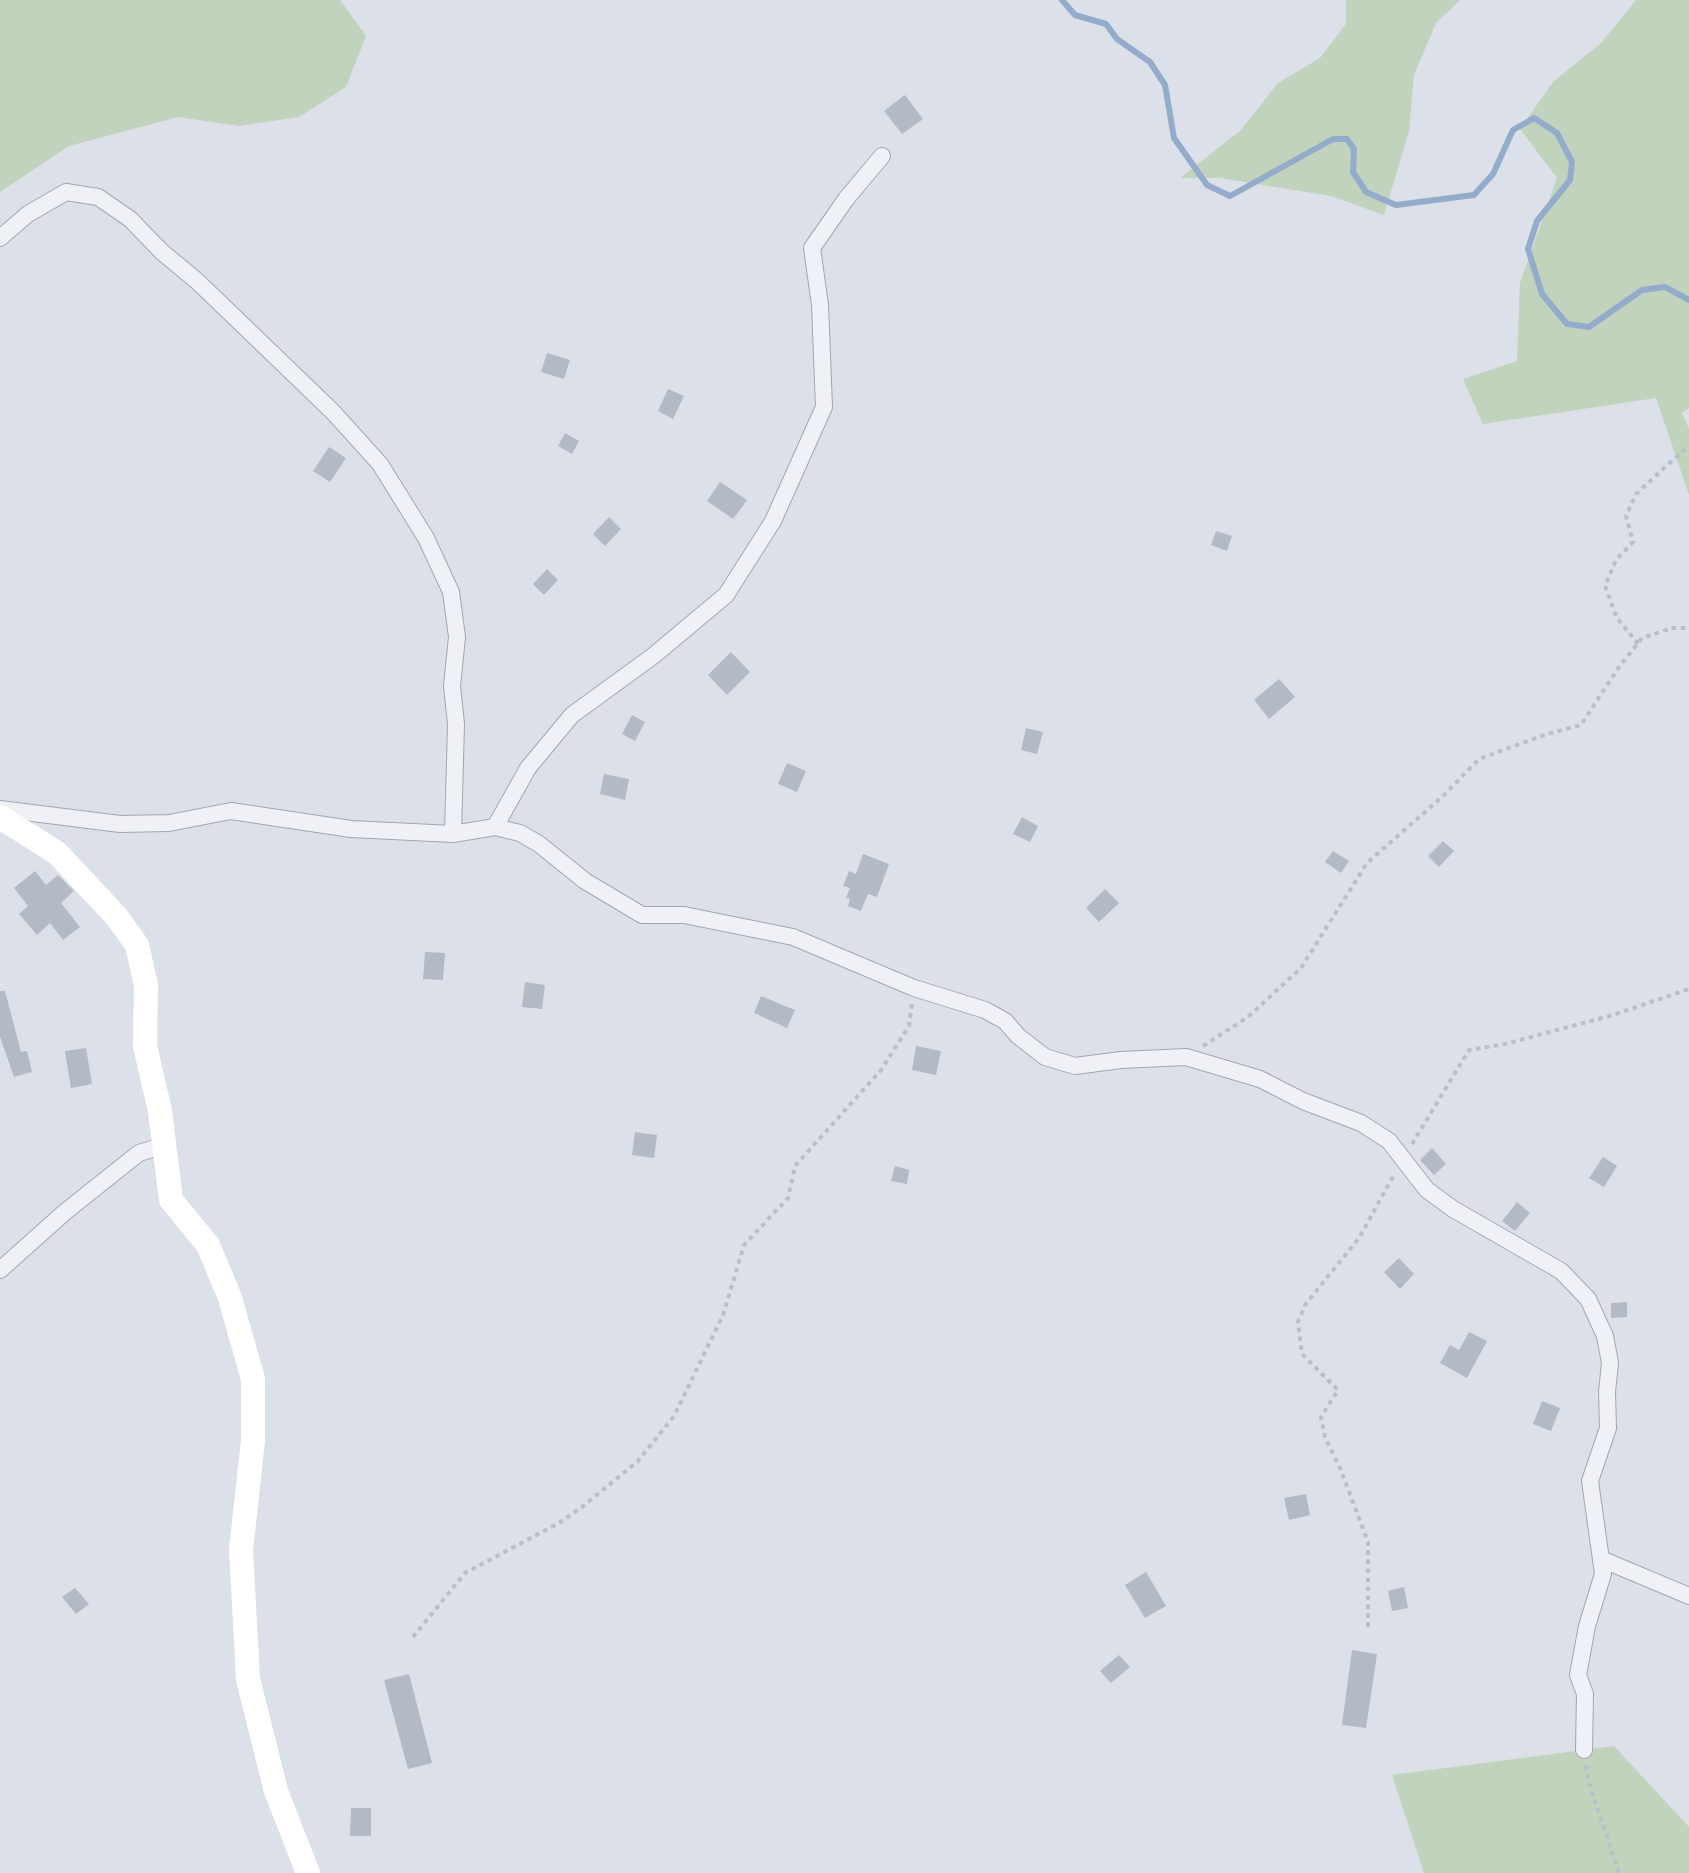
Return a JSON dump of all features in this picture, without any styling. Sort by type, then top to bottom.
[{"type":"street","points":[[495,827],[528,768],[572,715],[653,656],[726,595],[773,521],[824,407],[820,305],[812,248],[846,199],[882,156]]},
{"type":"street","points":[[0,238],[28,214],[66,192],[98,197],[130,219],[162,252],[197,281],[333,412],[380,464],[426,538],[451,592],[457,637],[452,686],[456,724],[453,834]]},
{"type":"street","points":[[0,809],[120,824],[169,823],[231,811],[351,829],[453,834],[495,827],[520,833],[539,844],[585,881],[642,915],[684,915],[793,937],[914,988],[985,1010],[1005,1021],[1018,1036],[1045,1057],[1075,1066],[1121,1060],[1186,1057],[1260,1079],[1303,1101],[1361,1123],[1389,1141],[1427,1190],[1453,1209],[1561,1271],[1588,1299],[1605,1336],[1610,1363],[1607,1392],[1608,1428],[1590,1481],[1603,1574],[1587,1626],[1578,1676],[1585,1694],[1584,1750]]},
{"type":"street","points":[[0,817],[57,853],[116,916],[137,945],[146,985],[145,1046],[160,1112],[162,1146],[171,1200],[208,1245],[230,1298],[253,1379],[253,1442],[241,1550],[249,1679],[276,1791],[308,1873]]},
{"type":"street","points":[[0,1270],[65,1212],[139,1153],[162,1146]]},
{"type":"street","points":[[1601,1559],[1689,1596]]},
{"type":"path","points":[[1638,644],[1617,618],[1605,586],[1616,561],[1633,542],[1626,516],[1635,494],[1685,449]]},
{"type":"path","points":[[1186,1057],[1248,1017],[1301,968],[1367,862],[1442,797],[1479,759],[1547,734],[1581,725],[1642,638],[1672,628],[1689,628]]},
{"type":"path","points":[[413,1637],[465,1573],[559,1523],[582,1507],[638,1461],[674,1416],[723,1315],[744,1245],[788,1198],[795,1166],[881,1070],[909,1026],[914,988]]},
{"type":"path","points":[[1368,1627],[1368,1542],[1340,1468],[1325,1437],[1321,1417],[1338,1390],[1302,1353],[1298,1322],[1305,1305],[1359,1238],[1403,1158],[1469,1050],[1505,1044],[1602,1018],[1689,989]]},
{"type":"path","points":[[1584,1750],[1589,1783],[1619,1873]]},
{"type":"green space","points":[[0,0],[340,0],[366,36],[346,87],[299,117],[239,126],[178,117],[69,146],[0,192]]},
{"type":"green space","points":[[1346,0],[1460,0],[1436,23],[1414,75],[1409,131],[1384,215],[1331,196],[1220,178],[1180,178],[1241,130],[1278,83],[1320,58],[1346,24]]},
{"type":"green space","points":[[1636,0],[1689,0],[1689,408],[1682,413],[1689,429],[1689,495],[1656,398],[1483,424],[1463,379],[1517,361],[1520,283],[1557,178],[1520,129],[1553,82],[1601,43]]},
{"type":"green space","points":[[1614,1746],[1689,1827],[1689,1873],[1424,1873],[1392,1775]]},
{"type":"building","points":[[905,95],[923,119],[902,134],[884,111]]},
{"type":"building","points":[[547,353],[570,360],[564,379],[541,372]]},
{"type":"building","points":[[668,389],[684,396],[673,419],[658,411]]},
{"type":"building","points":[[565,433],[579,441],[572,454],[558,446]]},
{"type":"building","points":[[329,447],[346,458],[330,482],[313,471]]},
{"type":"building","points":[[720,482],[747,500],[733,519],[707,501]]},
{"type":"building","points":[[609,517],[621,529],[605,546],[593,534]]},
{"type":"building","points":[[1216,531],[1232,536],[1227,551],[1211,545]]},
{"type":"building","points":[[547,569],[558,580],[544,595],[533,584]]},
{"type":"building","points":[[731,652],[750,672],[727,695],[708,675]]},
{"type":"building","points":[[1279,679],[1295,697],[1269,719],[1254,700]]},
{"type":"building","points":[[632,715],[645,722],[635,741],[622,734]]},
{"type":"building","points":[[1026,728],[1043,732],[1037,754],[1021,750]]},
{"type":"building","points":[[787,763],[806,771],[797,792],[778,784]]},
{"type":"building","points":[[604,774],[629,779],[625,800],[600,794]]},
{"type":"building","points":[[1022,817],[1038,826],[1030,842],[1013,834]]},
{"type":"building","points":[[1443,841],[1454,851],[1439,867],[1428,856]]},
{"type":"building","points":[[1333,851],[1349,861],[1341,873],[1325,862]]},
{"type":"building","points":[[863,854],[889,864],[877,897],[868,894],[861,911],[848,906],[850,899],[846,898],[850,888],[843,886],[849,871],[856,874]]},
{"type":"building","points":[[35,871],[46,885],[58,875],[74,891],[61,903],[80,927],[63,940],[50,923],[37,935],[19,914],[28,906],[14,888]]},
{"type":"building","points":[[1105,889],[1119,903],[1099,922],[1086,908]]},
{"type":"building","points":[[425,952],[445,953],[443,980],[423,979]]},
{"type":"building","points":[[525,982],[545,985],[542,1009],[522,1007]]},
{"type":"building","points":[[0,991],[5,991],[21,1052],[27,1051],[32,1072],[14,1077],[0,1037]]},
{"type":"building","points":[[761,996],[795,1010],[787,1028],[754,1013]]},
{"type":"building","points":[[916,1046],[941,1051],[936,1075],[912,1070]]},
{"type":"building","points":[[86,1048],[92,1084],[71,1088],[65,1051]]},
{"type":"building","points":[[635,1132],[657,1135],[654,1158],[632,1155]]},
{"type":"building","points":[[1432,1148],[1446,1164],[1434,1175],[1420,1160]]},
{"type":"building","points":[[1603,1157],[1617,1166],[1604,1187],[1589,1178]]},
{"type":"building","points":[[895,1166],[909,1170],[907,1184],[891,1181]]},
{"type":"building","points":[[1517,1202],[1530,1213],[1515,1231],[1502,1221]]},
{"type":"building","points":[[1399,1258],[1414,1274],[1400,1289],[1384,1272]]},
{"type":"building","points":[[1627,1302],[1627,1317],[1611,1318],[1611,1303]]},
{"type":"building","points":[[1469,1332],[1487,1341],[1467,1378],[1440,1363],[1450,1345],[1459,1350]]},
{"type":"building","points":[[1542,1401],[1560,1408],[1551,1431],[1533,1424]]},
{"type":"building","points":[[1306,1494],[1310,1515],[1289,1520],[1284,1498]]},
{"type":"building","points":[[1146,1572],[1166,1606],[1145,1618],[1125,1585]]},
{"type":"building","points":[[1404,1587],[1408,1608],[1392,1611],[1388,1591]]},
{"type":"building","points":[[75,1588],[89,1604],[76,1614],[62,1597]]},
{"type":"building","points":[[1352,1650],[1377,1654],[1366,1728],[1342,1725]]},
{"type":"building","points":[[1119,1655],[1130,1667],[1111,1683],[1100,1671]]},
{"type":"building","points":[[409,1674],[432,1763],[408,1769],[384,1680]]},
{"type":"building","points":[[351,1808],[371,1808],[371,1836],[350,1836]]},
{"type":"waterway","points":[[1062,0],[1075,15],[1106,24],[1117,39],[1150,62],[1165,85],[1174,138],[1207,185],[1230,196],[1333,139],[1347,139],[1354,149],[1353,172],[1366,192],[1396,205],[1474,195],[1493,174],[1513,130],[1534,118],[1557,133],[1572,162],[1570,180],[1537,221],[1528,249],[1542,294],[1567,324],[1589,327],[1642,290],[1665,287],[1689,300]]}]
